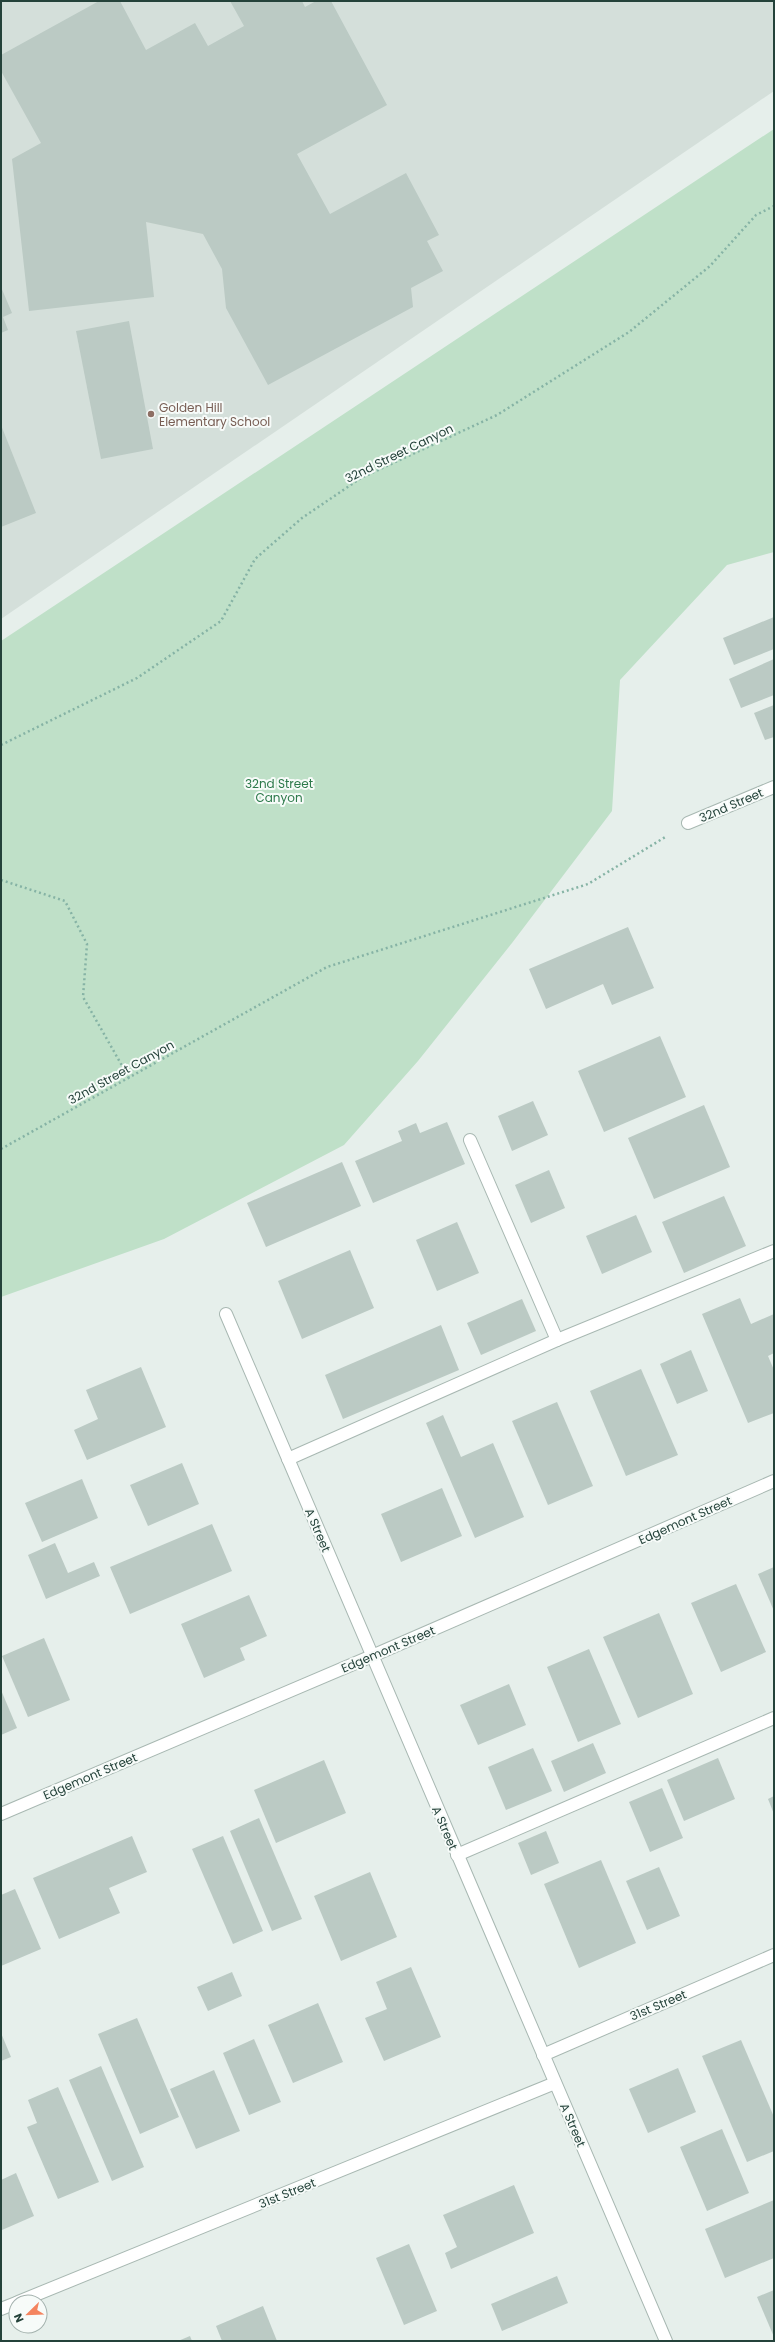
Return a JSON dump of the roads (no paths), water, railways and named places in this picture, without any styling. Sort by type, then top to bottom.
[{"type":"street","name":"32nd Street","points":[[688,824],[774,787]]},
{"type":"street","points":[[470,1140],[557,1340]]},
{"type":"street","points":[[288,1460],[557,1340],[774,1251]]},
{"type":"street","name":"A Street","points":[[226,1314],[542,2055],[666,2341]]},
{"type":"street","name":"Edgemont Street","points":[[1,1814],[372,1656],[774,1481]]},
{"type":"street","points":[[457,1855],[774,1718]]},
{"type":"street","name":"31st Street","points":[[542,2055],[774,1955]]},
{"type":"street","name":"31st Street","points":[[37,2294],[555,2083]]},
{"type":"place","name":"Golden Hill Elementary School","points":[[151,414]]},
{"type":"park label","name":"32nd Street Canyon","points":[[279,790]]}]
